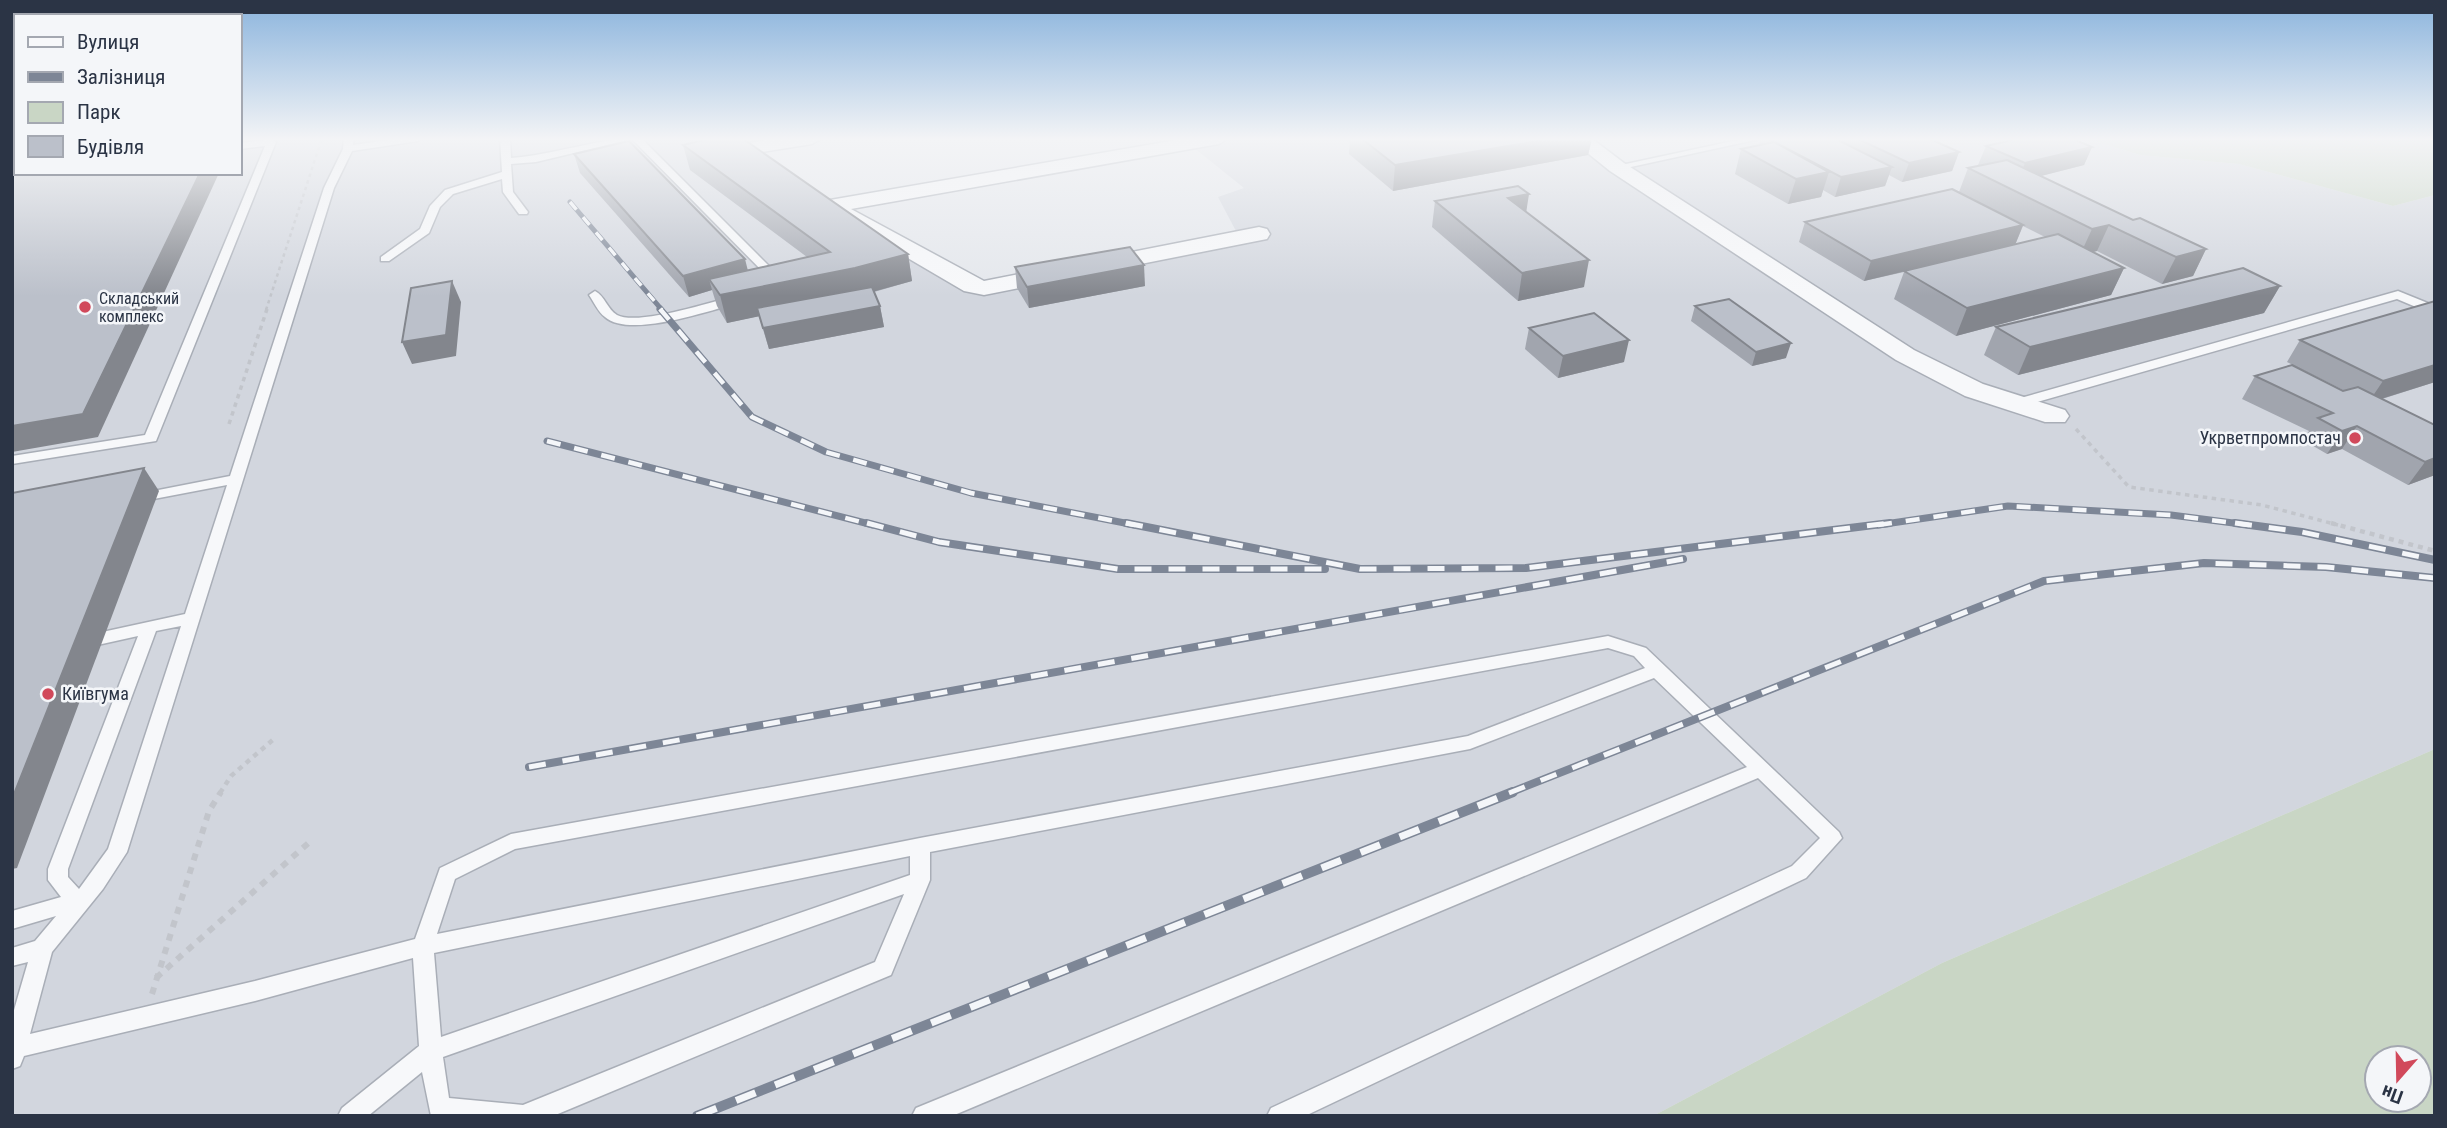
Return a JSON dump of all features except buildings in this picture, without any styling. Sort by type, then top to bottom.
[{"type":"street","points":[[830,206],[910,191]]},
{"type":"street","points":[[1653,191],[1905,355],[1974,390],[2055,416]]},
{"type":"street","points":[[810,192],[972,286],[985,288],[1259,234]]},
{"type":"lane","points":[[12,460],[151,438],[251,191]]},
{"type":"lane","points":[[328,191],[117,852],[96,883],[78,901],[41,948],[15,1053],[424,946],[920,846],[1470,742],[1657,670]]},
{"type":"lane","points":[[385,259],[425,231],[435,206],[450,191]]},
{"type":"lane","points":[[508,191],[523,212]]},
{"type":"lane","points":[[595,295],[610,316],[628,321],[679,314],[775,288],[778,281],[688,191]]},
{"type":"lane","points":[[2015,404],[2398,295],[2435,311]]},
{"type":"lane","points":[[117,502],[236,479]]},
{"type":"lane","points":[[68,646],[191,618]]},
{"type":"lane","points":[[78,901],[58,880],[58,869],[149,628]]},
{"type":"lane","points":[[920,846],[920,880],[883,968],[524,1116],[439,1108],[430,1051],[424,946],[447,874],[511,842],[1608,642],[1640,652],[1832,838],[1799,872],[1279,1116]]},
{"type":"lane","points":[[923,1116],[1761,769]]},
{"type":"lane","points":[[350,1116],[430,1051],[920,880]]},
{"type":"lane","points":[[12,920],[78,901]]},
{"type":"lane","points":[[12,957],[41,948]]},
{"type":"path","points":[[229,424],[305,191]]},
{"type":"path","points":[[2055,416],[2069,421],[2129,487],[2262,505],[2435,551]]},
{"type":"path","points":[[146,1018],[155,979],[209,811],[231,776],[275,738]]},
{"type":"path","points":[[155,979],[313,839]]},
{"type":"shaded area","points":[[12,191],[808,191],[972,286],[1237,233],[1218,197],[1236,191],[2337,191],[2393,206],[2435,195],[2435,749],[1942,963],[1653,1116],[12,1116]]},
{"type":"green space","points":[[2337,191],[2435,191],[2435,195],[2393,206]]},
{"type":"green space","points":[[2435,749],[2435,1116],[1653,1116],[1942,963]]},
{"type":"railway","points":[[570,202],[662,310]]},
{"type":"railway","points":[[660,309],[752,417],[826,452],[971,493],[1135,525]]},
{"type":"railway","points":[[547,441],[873,525]]},
{"type":"railway","points":[[1878,525],[2008,506],[2171,515],[2249,525]]},
{"type":"railway","points":[[867,523],[939,542],[1118,569],[1325,569]]},
{"type":"railway","points":[[1126,523],[1360,569],[1526,568],[1890,523]]},
{"type":"railway","points":[[2235,523],[2302,532],[2435,560]]},
{"type":"railway","points":[[529,767],[1683,559]]},
{"type":"railway","points":[[1509,793],[2044,581],[2204,563],[2326,567],[2435,578]]},
{"type":"railway","points":[[697,1116],[1513,792]]},
{"type":"place","name":"Складський комплекс","points":[[85,307]]},
{"type":"place","name":"Укрветпромпостач","points":[[2355,438]]},
{"type":"place","name":"Київгума","points":[[48,694]]}]
